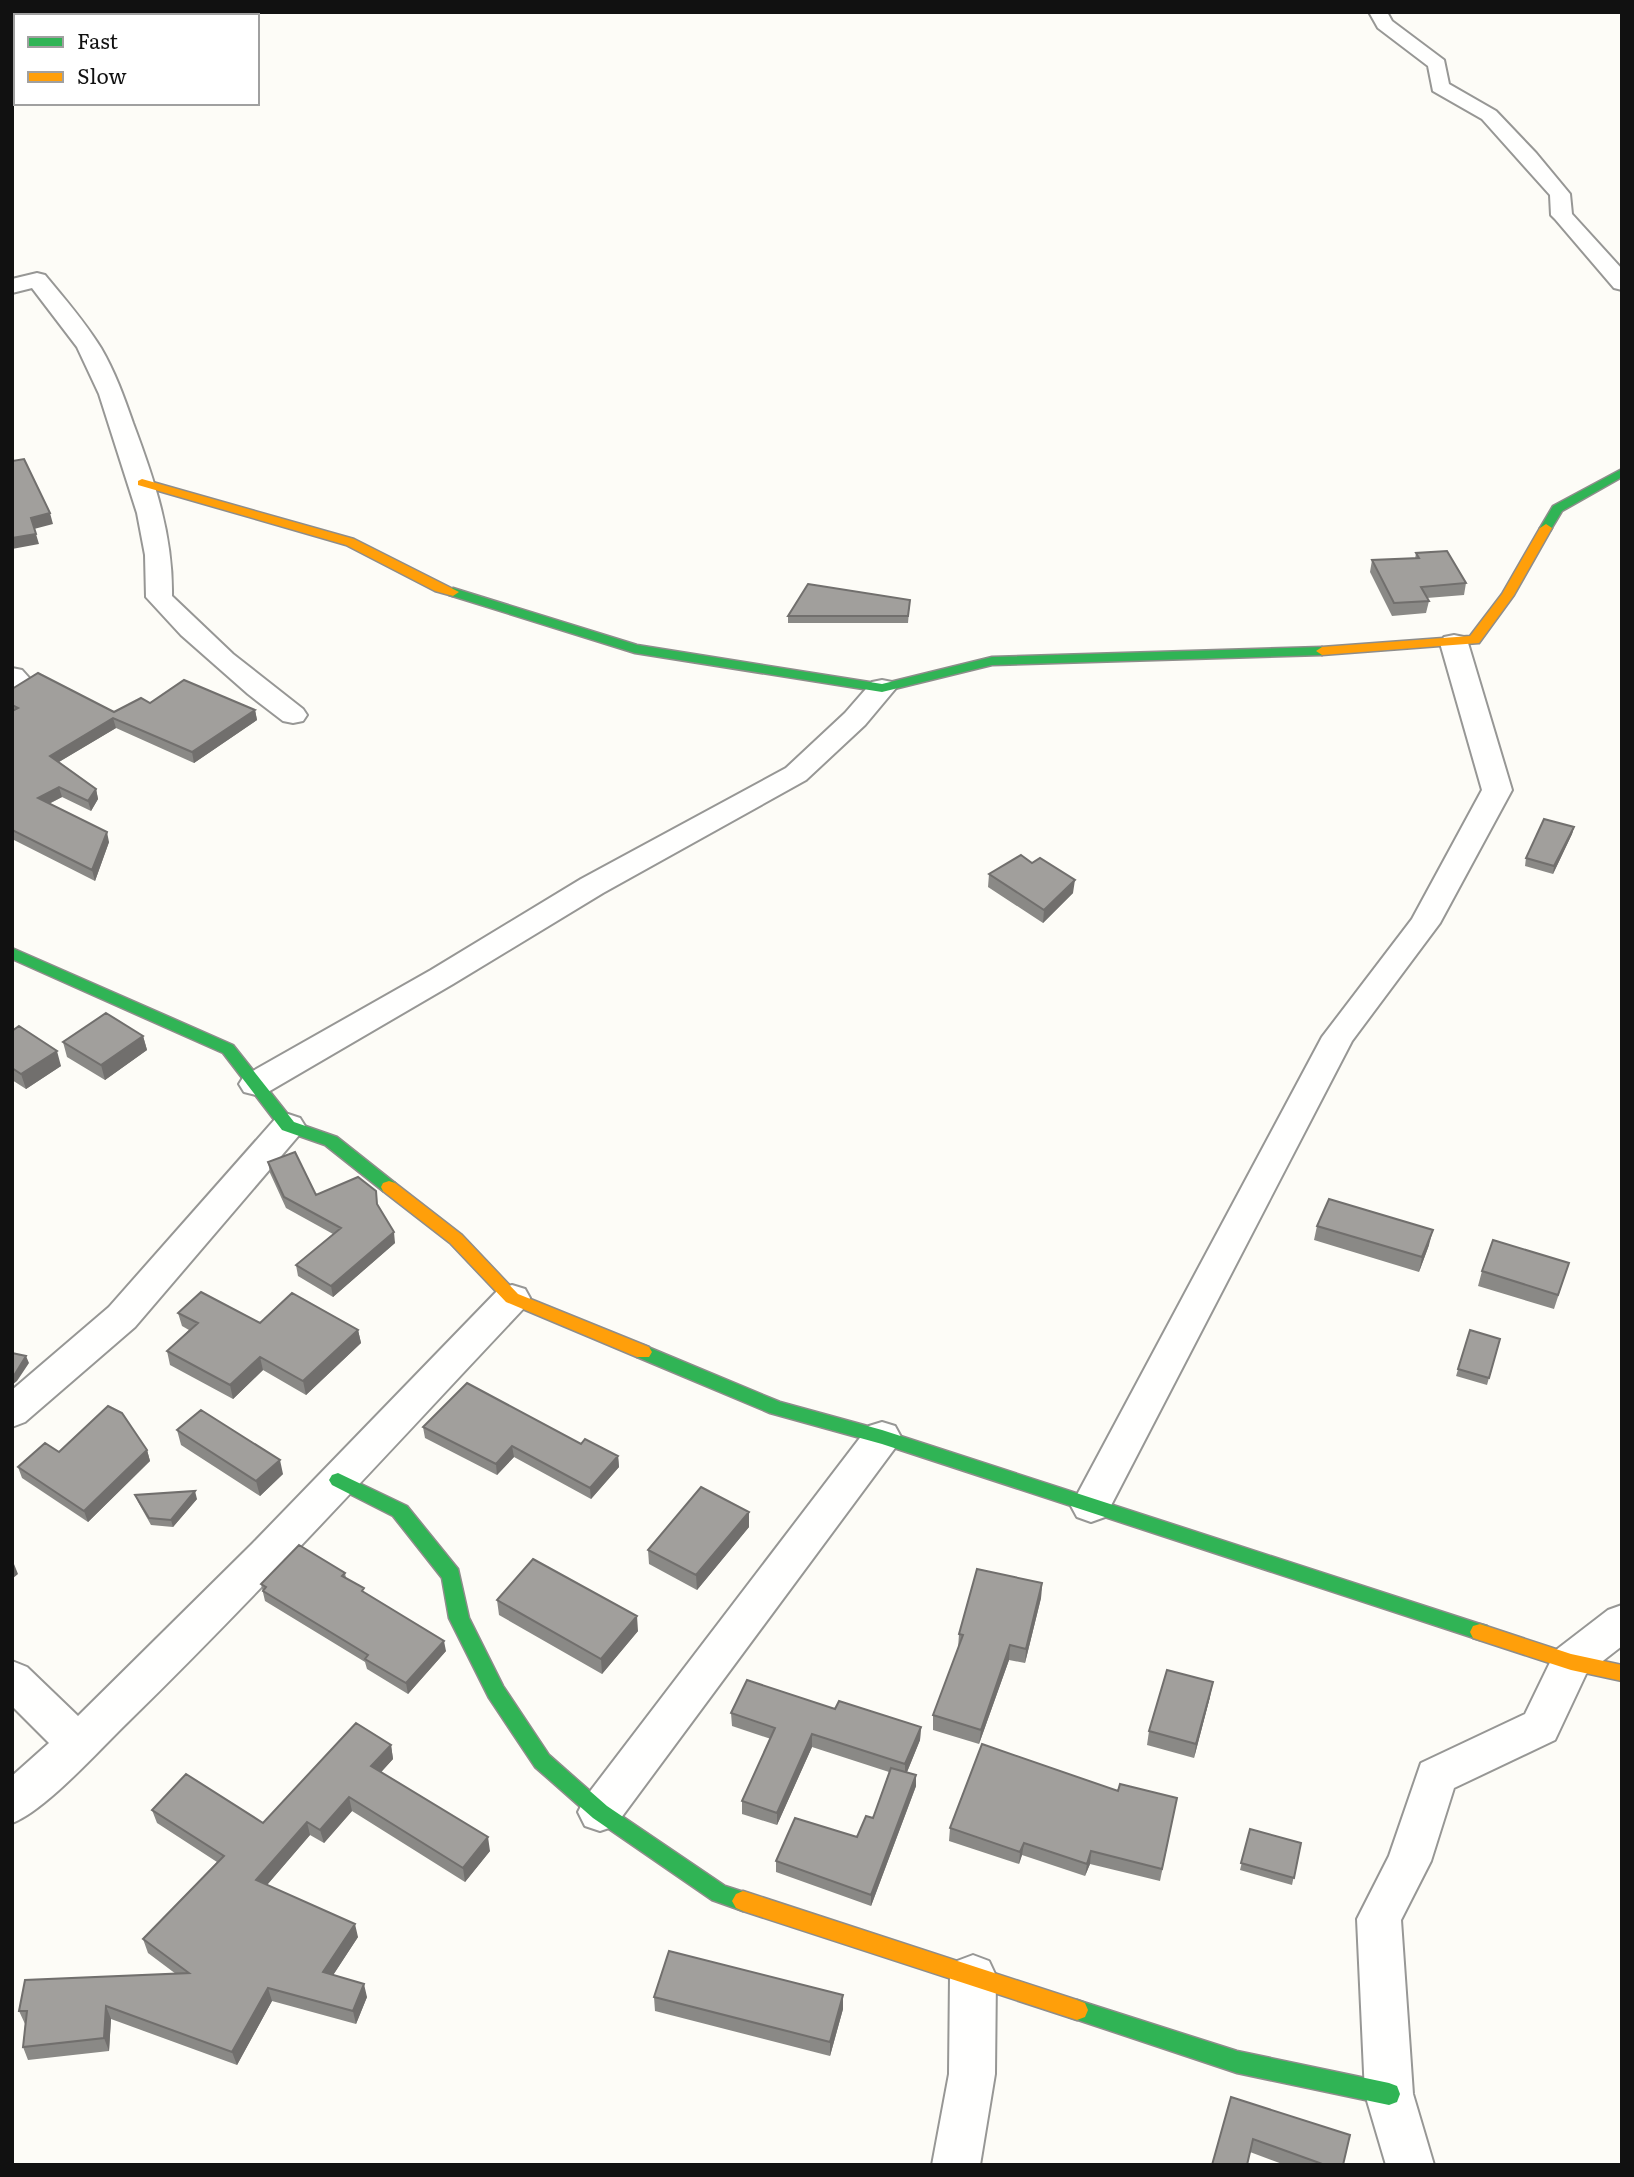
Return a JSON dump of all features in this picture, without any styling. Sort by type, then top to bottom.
[{"type":"street","points":[[1378,12],[1385,24],[1437,64],[1440,87],[1489,115],[1529,157],[1560,194],[1562,215],[1622,283]]},
{"type":"street","points":[[12,286],[37,280],[60,307],[94,357],[115,405],[142,483],[161,573],[159,597],[185,626],[224,662],[293,715]]},
{"type":"street","points":[[142,483],[350,542],[439,588],[635,649],[882,688],[992,661],[1302,652],[1454,643],[1474,639],[1508,595],[1557,509],[1622,472]]},
{"type":"street","points":[[1091,1506],[1338,1037],[1425,923],[1497,790],[1454,643]]},
{"type":"street","points":[[12,676],[17,680],[12,684]]},
{"type":"street","points":[[256,1084],[442,977],[592,886],[796,774],[855,719],[882,688]]},
{"type":"street","points":[[12,953],[228,1049],[288,1126],[331,1141],[457,1239],[512,1298],[776,1408],[882,1437],[1571,1662],[1622,1673]]},
{"type":"street","points":[[12,1412],[122,1317],[288,1126]]},
{"type":"street","points":[[12,1804],[79,1745],[512,1298]]},
{"type":"street","points":[[600,1812],[882,1437]]},
{"type":"street","points":[[338,1480],[400,1511],[424,1539],[450,1575],[459,1618],[496,1692],[542,1761],[600,1812],[719,1893],[1237,2062],[1389,2094]]},
{"type":"street","points":[[1410,2165],[1389,2094],[1379,1919],[1409,1861],[1436,1776],[1540,1727],[1571,1662],[1622,1622]]},
{"type":"street","points":[[12,1679],[79,1745]]},
{"type":"street","points":[[956,2165],[972,2074],[974,1976]]},
{"type":"building","points":[[24,459],[50,513],[31,518],[36,534],[12,538],[12,461]]},
{"type":"building","points":[[1447,551],[1466,583],[1421,587],[1429,601],[1394,603],[1372,560],[1419,558],[1416,553]]},
{"type":"building","points":[[808,584],[910,600],[908,616],[788,616]]},
{"type":"building","points":[[38,673],[114,712],[141,698],[150,703],[184,680],[255,710],[192,752],[113,718],[50,756],[96,789],[88,801],[59,787],[38,798],[107,832],[92,870],[12,830],[12,711],[18,708],[12,705],[12,689]]},
{"type":"building","points":[[1544,819],[1574,827],[1554,866],[1526,858]]},
{"type":"building","points":[[1021,855],[1032,863],[1040,858],[1075,880],[1044,910],[989,874]]},
{"type":"building","points":[[106,1013],[143,1036],[101,1065],[63,1042]]},
{"type":"building","points":[[19,1026],[57,1051],[21,1074],[12,1068],[12,1031]]},
{"type":"building","points":[[295,1152],[316,1195],[358,1177],[376,1191],[377,1204],[394,1232],[331,1286],[296,1265],[341,1228],[284,1197],[268,1162]]},
{"type":"building","points":[[1329,1199],[1433,1230],[1422,1257],[1317,1226]]},
{"type":"building","points":[[1493,1240],[1569,1263],[1558,1295],[1482,1271]]},
{"type":"building","points":[[201,1292],[260,1323],[292,1293],[358,1330],[303,1381],[260,1357],[230,1385],[167,1351],[198,1323],[178,1313]]},
{"type":"building","points":[[1470,1330],[1500,1339],[1489,1378],[1458,1369]]},
{"type":"building","points":[[12,1353],[26,1356],[12,1376]]},
{"type":"building","points":[[467,1383],[581,1444],[585,1439],[618,1456],[590,1488],[512,1446],[496,1464],[423,1427]]},
{"type":"building","points":[[108,1406],[122,1413],[147,1450],[84,1511],[18,1467],[45,1443],[59,1452]]},
{"type":"building","points":[[201,1410],[280,1460],[256,1481],[177,1430]]},
{"type":"building","points":[[701,1487],[749,1512],[696,1575],[648,1550]]},
{"type":"building","points":[[195,1491],[171,1520],[149,1518],[135,1495]]},
{"type":"building","points":[[299,1545],[345,1573],[342,1576],[364,1588],[362,1591],[444,1641],[406,1683],[365,1659],[368,1655],[263,1591],[266,1587],[261,1584]]},
{"type":"building","points":[[533,1559],[637,1616],[601,1659],[497,1600]]},
{"type":"building","points":[[977,1569],[1042,1583],[1026,1649],[1010,1645],[981,1730],[933,1715],[963,1635],[959,1634]]},
{"type":"building","points":[[1167,1670],[1213,1682],[1196,1744],[1149,1731]]},
{"type":"building","points":[[747,1680],[835,1709],[839,1701],[921,1727],[905,1764],[812,1734],[777,1813],[742,1801],[775,1728],[731,1713]]},
{"type":"building","points":[[356,1723],[391,1745],[371,1766],[488,1837],[463,1868],[349,1797],[320,1830],[307,1822],[256,1880],[355,1924],[323,1972],[364,1984],[353,2011],[268,1988],[232,2052],[106,2006],[104,2038],[23,2047],[27,2011],[19,2011],[25,1980],[189,1973],[143,1939],[224,1856],[152,1810],[186,1774],[263,1823]]},
{"type":"building","points":[[982,1744],[1118,1791],[1120,1784],[1177,1798],[1162,1869],[1091,1851],[1087,1864],[1024,1843],[1020,1852],[950,1828]]},
{"type":"building","points":[[891,1768],[916,1775],[871,1895],[776,1861],[795,1818],[857,1837],[866,1816],[873,1818]]},
{"type":"building","points":[[1250,1829],[1301,1843],[1294,1878],[1241,1863]]},
{"type":"building","points":[[669,1951],[843,1995],[830,2042],[654,1997]]},
{"type":"building","points":[[1231,2097],[1350,2135],[1343,2165],[1325,2165],[1253,2139],[1247,2165],[1212,2165]]},
{"type":"traffic: fast","points":[[1546,528],[1557,509],[1622,472]]},
{"type":"traffic: fast","points":[[453,592],[635,649],[882,688],[992,661],[1322,651]]},
{"type":"traffic: fast","points":[[12,953],[228,1049],[288,1126],[331,1141],[389,1187]]},
{"type":"traffic: fast","points":[[643,1352],[776,1408],[882,1437],[1480,1632]]},
{"type":"traffic: fast","points":[[338,1480],[400,1511],[451,1575],[459,1618],[496,1692],[542,1761],[600,1812],[719,1893],[743,1901]]},
{"type":"traffic: fast","points":[[1077,2010],[1237,2062],[1389,2094]]},
{"type":"traffic: slow","points":[[142,483],[350,542],[439,588],[453,592]]},
{"type":"traffic: slow","points":[[1322,651],[1474,640],[1508,595],[1546,528]]},
{"type":"traffic: slow","points":[[389,1187],[456,1239],[512,1298],[643,1352]]},
{"type":"traffic: slow","points":[[1480,1632],[1571,1662],[1622,1673]]},
{"type":"traffic: slow","points":[[743,1901],[1077,2010]]}]
